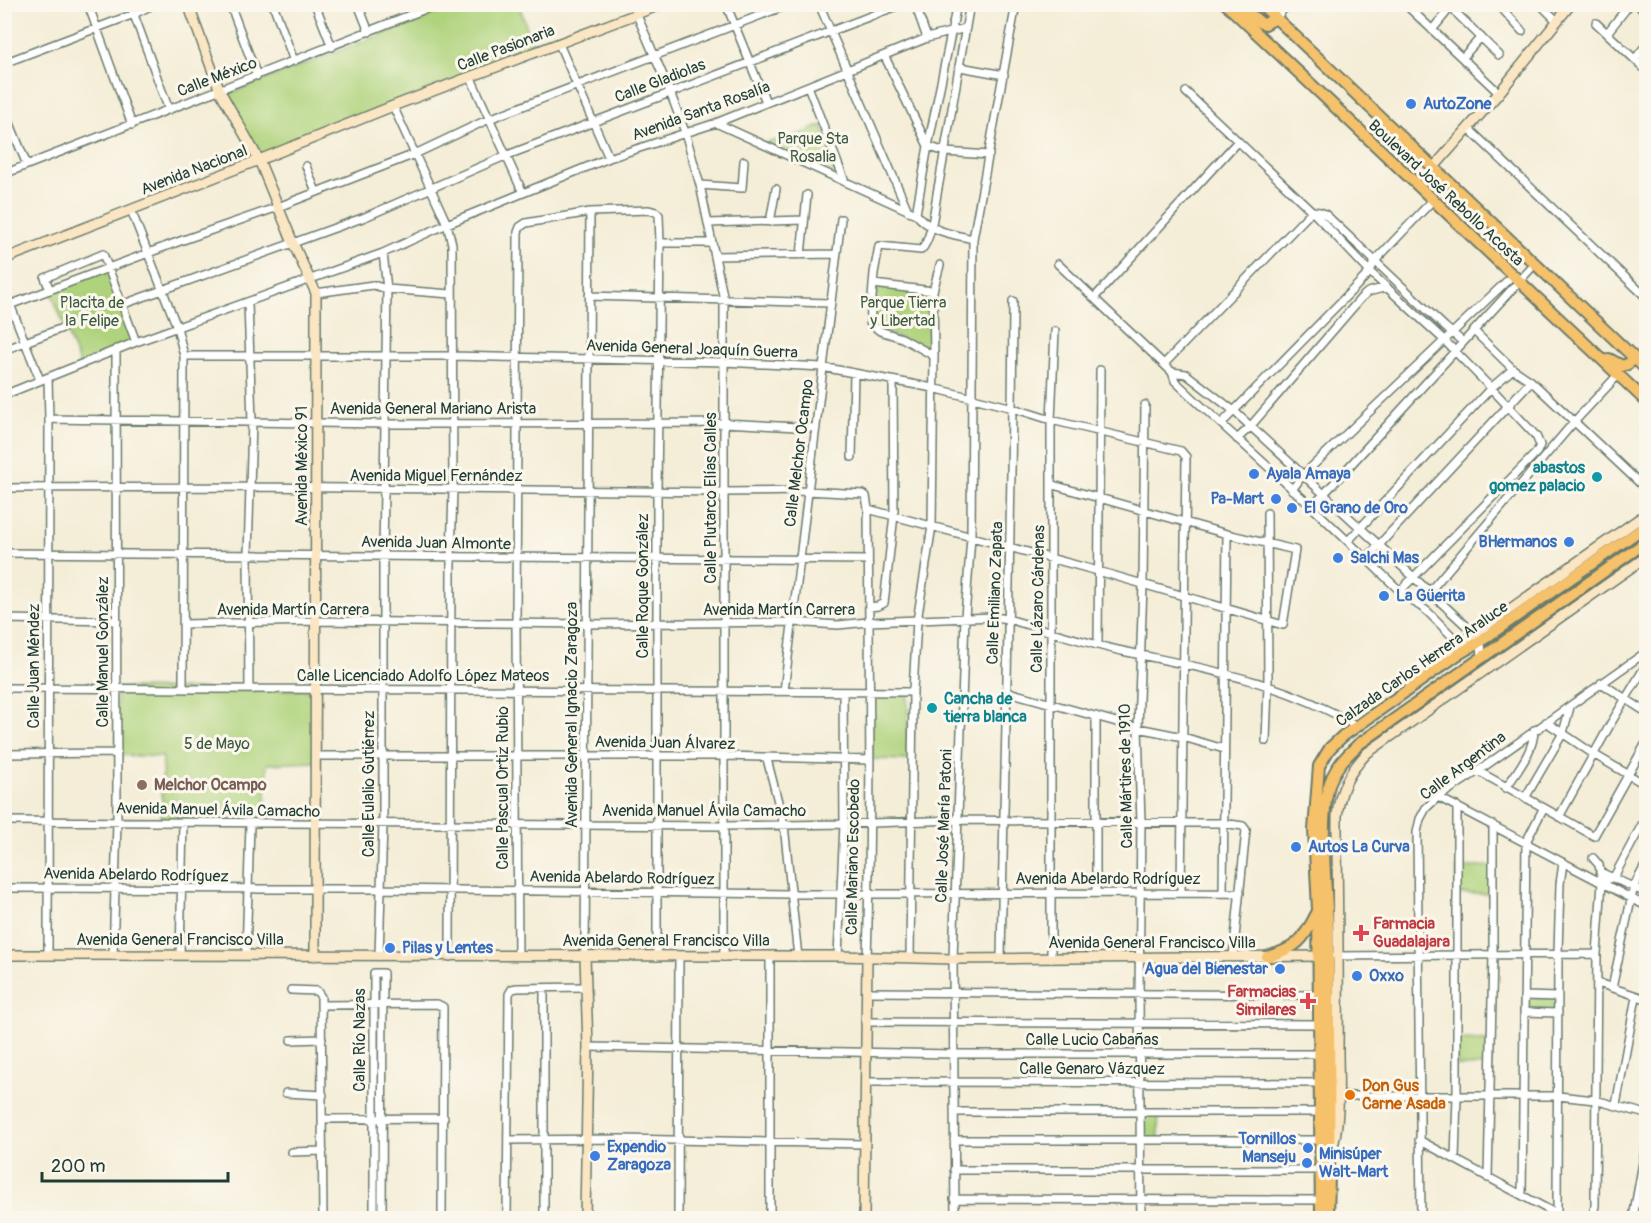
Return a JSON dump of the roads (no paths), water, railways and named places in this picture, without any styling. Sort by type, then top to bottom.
[{"type":"main road","name":"Boulevard José Rebollo Acosta","points":[[1226,4],[1432,201],[1647,401]]},
{"type":"main road","points":[[1238,4],[1261,23],[1265,24],[1276,18]]},
{"type":"main road","name":"Boulevard José Rebollo Acosta","points":[[1261,4],[1647,369]]},
{"type":"main road","points":[[1579,338],[1618,366],[1628,364],[1635,358]]},
{"type":"main road","name":"Calzada Carlos Herrera Araluce","points":[[1329,956],[1318,910],[1314,830],[1317,774],[1330,748],[1405,693],[1457,650],[1647,526]]},
{"type":"main road","name":"Calzada Carlos Herrera Araluce","points":[[1329,956],[1324,830],[1329,785],[1337,767],[1359,744],[1395,726],[1518,631],[1647,542]]},
{"type":"main road","points":[[1267,957],[1299,943],[1318,910]]},
{"type":"main road","points":[[1321,1218],[1318,995],[1329,956]]},
{"type":"main road","points":[[1328,1218],[1329,956]]},
{"type":"street","points":[[88,4],[132,125]]},
{"type":"street","points":[[130,4],[169,110]]},
{"type":"street","points":[[4,63],[134,14],[154,4]]},
{"type":"street","name":"Avenida México 91","points":[[188,4],[220,91],[259,160],[316,293],[315,956]]},
{"type":"street","points":[[231,4],[257,76]]},
{"type":"street","points":[[273,4],[294,61]]},
{"type":"street","points":[[315,4],[332,47]]},
{"type":"street","points":[[358,4],[369,32]]},
{"type":"street","name":"Calle México","points":[[4,174],[332,47],[422,8],[438,4]]},
{"type":"street","name":"Calle Pasionaria","points":[[393,106],[663,4]]},
{"type":"street","points":[[726,4],[766,102]]},
{"type":"street","points":[[7,306],[278,207],[415,154],[489,119],[790,4]]},
{"type":"street","points":[[819,4],[908,211]]},
{"type":"street","name":"Calle Gladiolas","points":[[121,305],[365,217],[505,156],[902,4]]},
{"type":"street","points":[[915,4],[927,38]]},
{"type":"street","points":[[916,214],[957,4]]},
{"type":"street","points":[[934,356],[902,338],[873,327],[870,323],[876,252],[879,246],[921,250],[923,248],[930,227],[945,152],[970,4]]},
{"type":"street","name":"Calle José María Patoni","points":[[955,1218],[953,959],[970,537],[974,239],[1016,4]]},
{"type":"street","points":[[1276,18],[1288,4]]},
{"type":"street","points":[[1405,4],[1498,93]]},
{"type":"street","points":[[1540,4],[1557,21]]},
{"type":"street","points":[[1434,167],[1571,4]]},
{"type":"street","points":[[1607,33],[1630,4]]},
{"type":"street","points":[[1637,4],[1647,13]]},
{"type":"street","points":[[1432,30],[1449,6],[1500,55]]},
{"type":"street","points":[[1504,6],[1522,31]]},
{"type":"street","name":"Calle Plutarco Elías Calles","points":[[637,15],[685,132],[700,185],[724,300],[724,957]]},
{"type":"street","points":[[1596,22],[1645,69]]},
{"type":"street","name":"Avenida Santa Rosalía","points":[[4,395],[117,349],[383,253],[447,224],[609,158],[716,123],[885,57],[927,38],[966,28]]},
{"type":"street","points":[[1462,58],[1481,37]]},
{"type":"street","points":[[559,44],[609,158]]},
{"type":"street","points":[[1635,59],[1647,45]]},
{"type":"street","points":[[885,57],[928,146],[945,152],[989,155]]},
{"type":"street","points":[[960,67],[1004,75]]},
{"type":"street","points":[[471,78],[523,193]]},
{"type":"street","points":[[808,86],[845,182]]},
{"type":"street","points":[[1186,92],[1312,211],[1370,272],[1444,340],[1536,436],[1540,445],[1537,452],[1400,591]]},
{"type":"street","points":[[393,106],[447,224],[452,244],[450,957]]},
{"type":"street","name":"Avenida Nacional","points":[[4,259],[393,106]]},
{"type":"street","points":[[4,109],[27,165]]},
{"type":"street","points":[[716,123],[916,214],[930,227],[945,233],[974,239]]},
{"type":"street","points":[[1468,128],[1647,297]]},
{"type":"street","points":[[1095,297],[1238,141]]},
{"type":"street","points":[[700,185],[742,188],[744,161]]},
{"type":"street","points":[[306,166],[316,192]]},
{"type":"street","points":[[770,222],[776,189]]},
{"type":"street","points":[[801,255],[807,195]]},
{"type":"street","points":[[1222,423],[1370,272],[1374,262],[1432,201]]},
{"type":"street","points":[[131,210],[177,327],[184,356],[183,687]]},
{"type":"street","name":"Calle Roque González","points":[[590,212],[649,210],[659,215],[657,957]]},
{"type":"street","points":[[1312,211],[1325,214],[1374,262],[1463,342]]},
{"type":"street","points":[[1164,364],[1312,211]]},
{"type":"street","name":"Calle Pascual Ortiz Rubio","points":[[518,956],[516,623],[518,232],[523,224],[590,212]]},
{"type":"street","name":"Avenida General Ignacio Zaragoza","points":[[585,1218],[588,1047],[585,956],[590,212]]},
{"type":"street","name":"Calle Melchor Ocampo","points":[[784,691],[841,219]]},
{"type":"street","points":[[708,223],[804,220]]},
{"type":"street","points":[[660,243],[712,243]]},
{"type":"street","name":"Calle Eulalio Gutiérrez","points":[[379,956],[383,824],[383,556],[387,289],[383,253]]},
{"type":"street","points":[[50,290],[45,278],[103,254],[136,342]]},
{"type":"street","points":[[715,256],[836,254]]},
{"type":"street","points":[[1292,490],[1302,476],[1444,340],[1536,263]]},
{"type":"street","points":[[1058,264],[1164,364],[1183,389],[1400,591],[1455,639],[1457,650]]},
{"type":"street","points":[[910,958],[913,692],[917,621],[932,526],[933,291],[940,265]]},
{"type":"street","points":[[1312,507],[1474,331],[1515,279]]},
{"type":"street","points":[[873,284],[933,291]]},
{"type":"street","points":[[316,293],[373,285],[387,289],[451,294]]},
{"type":"street","points":[[1237,439],[1361,298],[1368,292],[1387,287]]},
{"type":"street","name":"Calle Juan Méndez","points":[[4,290],[7,306],[44,379],[50,419],[48,955]]},
{"type":"street","points":[[590,296],[830,303]]},
{"type":"street","name":"Calle Emiliano Zapata","points":[[1001,958],[1005,691],[1011,548],[1013,301]]},
{"type":"street","points":[[248,303],[252,422],[248,555],[249,689]]},
{"type":"street","points":[[4,350],[65,327]]},
{"type":"street","name":"Calle Lázaro Cárdenas","points":[[1051,958],[1053,821],[1050,631],[1053,485],[1051,420],[1055,331]]},
{"type":"street","points":[[1474,331],[1647,489]]},
{"type":"street","name":"Calle Manuel González","points":[[113,956],[117,822],[117,349]]},
{"type":"street","name":"Avenida General Joaquín Guerra","points":[[184,356],[517,357],[822,367],[933,388],[1051,420],[1181,451],[1186,457],[1186,522]]},
{"type":"street","points":[[1348,541],[1491,388],[1513,369]]},
{"type":"street","points":[[1098,645],[1100,370]]},
{"type":"street","points":[[1172,372],[1186,374],[1234,411],[1249,428],[1478,637],[1482,659]]},
{"type":"street","points":[[852,457],[854,374]]},
{"type":"street","points":[[1418,605],[1574,422],[1618,375]]},
{"type":"street","points":[[1366,559],[1531,381]]},
{"type":"street","points":[[869,607],[884,603],[894,515],[893,382]]},
{"type":"street","name":"Calle Mártires de 1910","points":[[1141,1218],[1139,958],[1141,822],[1138,728],[1143,585],[1145,405]]},
{"type":"street","name":"Avenida General Mariano Arista","points":[[50,419],[385,424],[724,423],[816,428]]},
{"type":"street","points":[[868,509],[1098,571],[1283,625],[1295,550],[1227,534],[1053,485]]},
{"type":"street","name":"Avenida Miguel Fernández","points":[[4,488],[250,487],[807,491],[860,493],[866,496]]},
{"type":"street","name":"Calle Mariano Escobedo","points":[[864,1218],[870,824],[868,509],[866,496]]},
{"type":"street","points":[[1266,741],[1267,513]]},
{"type":"street","points":[[1478,637],[1647,514]]},
{"type":"street","points":[[1181,893],[1186,522]]},
{"type":"street","points":[[1223,893],[1227,534]]},
{"type":"street","name":"Avenida Juan Almonte","points":[[4,552],[868,560]]},
{"type":"street","points":[[1395,726],[1647,557]]},
{"type":"street","points":[[1432,617],[1443,605]]},
{"type":"street","name":"Avenida Martín Carrera","points":[[183,624],[316,621],[587,624],[793,622],[838,625],[965,617],[1008,619],[1098,645],[1184,663],[1268,685],[1305,699],[1357,726]]},
{"type":"street","points":[[4,619],[117,621]]},
{"type":"street","name":"Calle Argentina","points":[[1420,1218],[1418,832],[1420,819],[1426,808],[1438,797],[1647,652]]},
{"type":"street","points":[[1559,817],[1647,665]]},
{"type":"street","points":[[1601,683],[1647,712]]},
{"type":"street","name":"Calle Licenciado Adolfo López Mateos","points":[[4,688],[913,692]]},
{"type":"street","points":[[1005,691],[1138,728],[1183,736],[1224,749]]},
{"type":"street","points":[[838,956],[844,825],[843,692]]},
{"type":"street","points":[[1525,798],[1563,733],[1570,707]]},
{"type":"street","points":[[1096,716],[1096,893]]},
{"type":"street","points":[[1546,722],[1595,755],[1647,785]]},
{"type":"street","points":[[1506,788],[1529,753],[1534,730]]},
{"type":"street","points":[[1478,771],[1594,836],[1647,742]]},
{"type":"street","points":[[4,754],[117,753]]},
{"type":"street","name":"Avenida Juan Álvarez","points":[[315,756],[724,756],[767,759],[870,760]]},
{"type":"street","points":[[767,759],[784,825],[798,957]]},
{"type":"street","points":[[1438,797],[1647,906]]},
{"type":"street","points":[[1455,1159],[1457,806]]},
{"type":"street","points":[[1522,1195],[1526,842],[1543,809]]},
{"type":"street","points":[[1602,882],[1612,877],[1647,818]]},
{"type":"street","name":"Avenida Manuel Ávila Camacho","points":[[4,821],[723,826],[844,825],[957,820],[1223,823],[1245,828],[1240,893]]},
{"type":"street","points":[[180,955],[183,823]]},
{"type":"street","points":[[246,955],[250,824]]},
{"type":"street","points":[[1488,1178],[1491,1096],[1493,825]]},
{"type":"street","points":[[1592,1218],[1595,1206],[1597,954],[1602,882],[1599,865],[1593,858]]},
{"type":"street","points":[[1557,1214],[1558,953],[1560,884],[1563,863]]},
{"type":"street","points":[[1612,988],[1634,886],[1647,864]]},
{"type":"street","points":[[1600,872],[1647,894]]},
{"type":"street","name":"Avenida Abelardo Rodríguez","points":[[4,888],[790,894],[1240,893]]},
{"type":"street","points":[[1233,957],[1240,893]]},
{"type":"street","points":[[1330,1157],[1335,1135],[1338,1096],[1329,956],[1597,954]]},
{"type":"street","name":"Avenida General Francisco Villa","points":[[4,955],[838,956],[953,959],[1329,956]]},
{"type":"street","points":[[678,1218],[679,957]]},
{"type":"street","points":[[770,957],[770,1218]]},
{"type":"street","name":"Calle Río Nazas","points":[[374,1218],[374,973],[383,973],[382,1218]]},
{"type":"street","points":[[507,1218],[511,992],[509,980]]},
{"type":"street","points":[[1598,983],[1646,999],[1647,990]]},
{"type":"street","points":[[511,992],[586,987]]},
{"type":"street","points":[[544,988],[544,1218]]},
{"type":"street","points":[[291,990],[313,990],[320,993],[323,1218]]},
{"type":"street","points":[[866,992],[1318,995]]},
{"type":"street","points":[[1524,996],[1558,997]]},
{"type":"street","points":[[1616,1105],[1636,997]]},
{"type":"street","points":[[321,1005],[440,1005],[443,1007],[442,1218]]},
{"type":"street","points":[[1524,1012],[1558,1013]]},
{"type":"street","points":[[866,1022],[1319,1024]]},
{"type":"street","points":[[291,1040],[322,1039]]},
{"type":"street","name":"Calle Lucio Cabañas","points":[[588,1047],[953,1054],[1320,1054]]},
{"type":"street","name":"Calle Genaro Vázquez","points":[[865,1082],[1320,1083]]},
{"type":"street","points":[[286,1093],[323,1095]]},
{"type":"street","points":[[1338,1096],[1558,1096],[1595,1100],[1647,1114]]},
{"type":"street","points":[[954,1112],[1320,1112]]},
{"type":"street","points":[[323,1119],[444,1118]]},
{"type":"street","points":[[508,1140],[586,1139],[864,1144]]},
{"type":"street","points":[[954,1140],[1320,1140]]},
{"type":"street","points":[[1419,1140],[1564,1218]]},
{"type":"street","points":[[292,1152],[323,1151]]},
{"type":"street","points":[[1633,1218],[1643,1188],[1646,1151]]},
{"type":"street","points":[[954,1170],[1320,1170]]},
{"type":"street","points":[[954,1199],[1320,1200]]},
{"type":"place","name":"AutoZone","points":[[1411,104]]},
{"type":"place","name":"Ayala Amaya","points":[[1254,474]]},
{"type":"place","name":"abastos gomez palacio","points":[[1597,477]]},
{"type":"place","name":"Pa-Mart","points":[[1276,499]]},
{"type":"place","name":"El Grano de Oro","points":[[1292,508]]},
{"type":"place","name":"BHermanos","points":[[1569,542]]},
{"type":"place","name":"Salchi Mas","points":[[1338,558]]},
{"type":"place","name":"La Güerita","points":[[1384,596]]},
{"type":"place","name":"Cancha de tierra blanca","points":[[932,708]]},
{"type":"place","name":"Melchor Ocampo","points":[[142,785]]},
{"type":"place","name":"Autos La Curva","points":[[1296,847]]},
{"type":"place","name":"Farmacia Guadalajara","points":[[1361,933]]},
{"type":"place","name":"Pilas y Lentes","points":[[390,948]]},
{"type":"place","name":"Agua del Bienestar","points":[[1280,969]]},
{"type":"place","name":"Oxxo","points":[[1357,976]]},
{"type":"place","name":"Farmacias Similares","points":[[1308,1001]]},
{"type":"place","name":"Don Gus Carne Asada","points":[[1350,1095]]},
{"type":"place","name":"Tornillos Manseju","points":[[1308,1148]]},
{"type":"place","name":"Expendio Zaragoza","points":[[595,1156]]},
{"type":"place","name":"Minisúper Walt-Mart","points":[[1307,1163]]},
{"type":"park label","name":"Parque Sta Rosalia","points":[[813,148]]},
{"type":"park label","name":"Placita de la Felipe","points":[[92,312]]},
{"type":"park label","name":"Parque Tierra y Libertad","points":[[903,312]]},
{"type":"park label","name":"5 de Mayo","points":[[217,744]]}]
